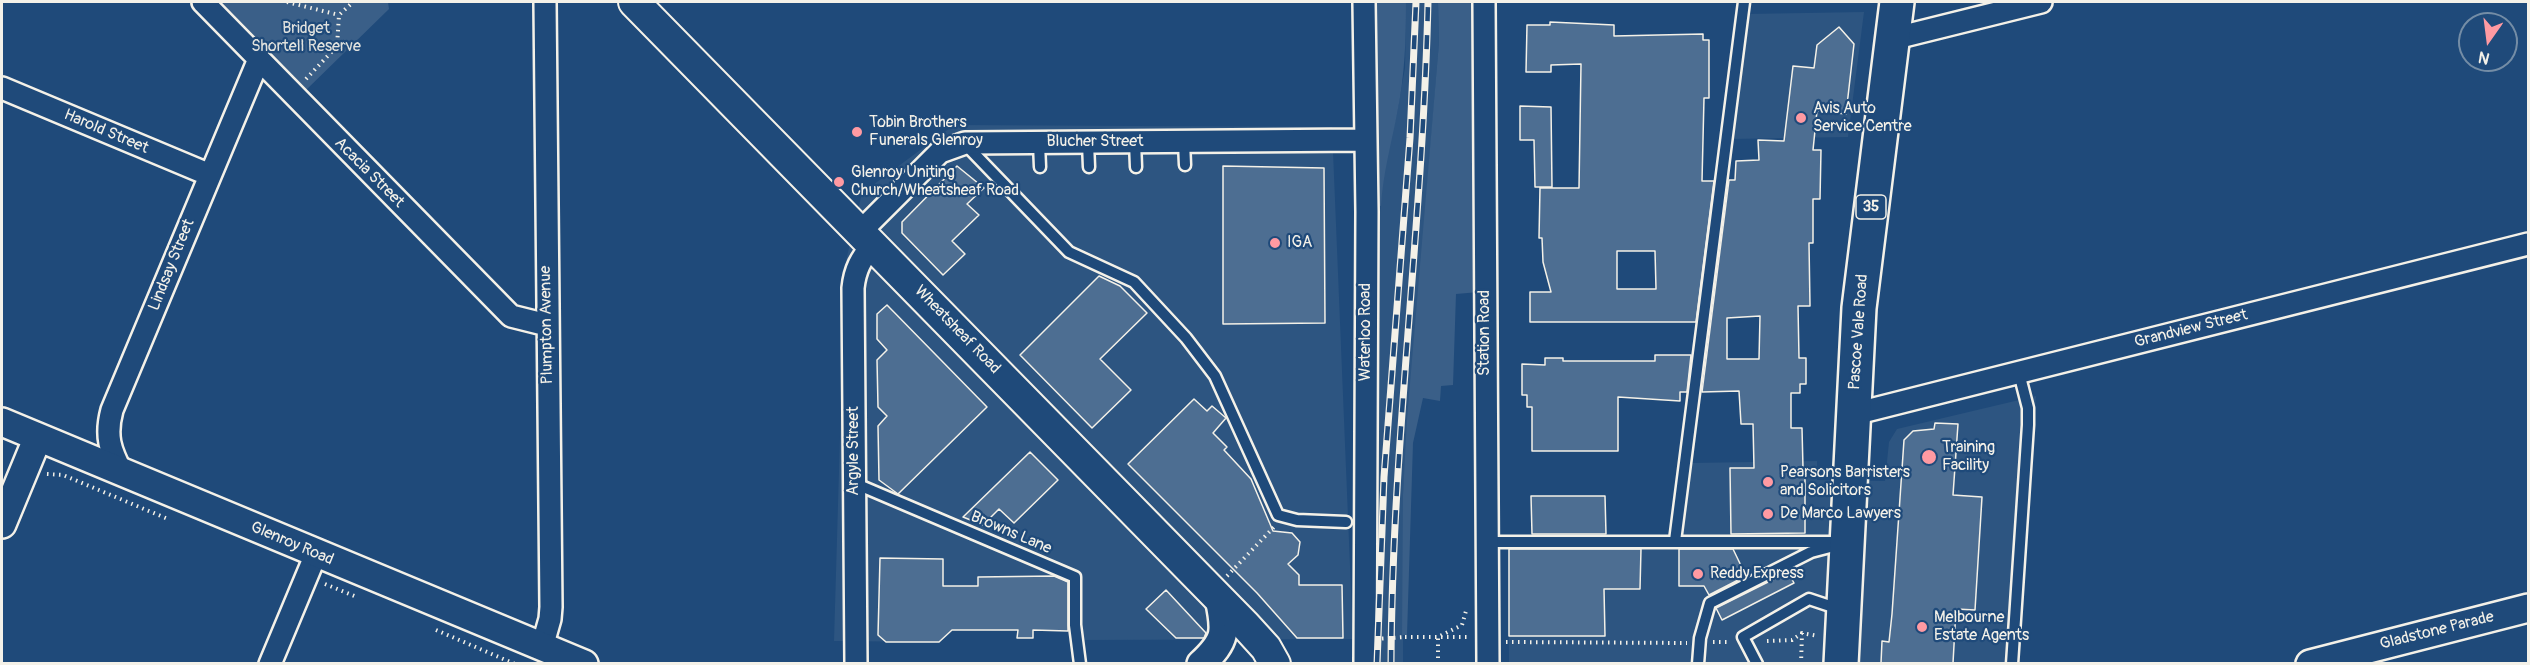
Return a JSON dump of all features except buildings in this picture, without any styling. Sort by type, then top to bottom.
[{"type":"main road","name":"Wheatsheaf Road","points":[[634,2],[1215,595],[1266,648],[1275,663]]},
{"type":"main road","name":"Pascoe Vale Road","points":[[1841,663],[1849,542],[1859,308],[1897,2]]},
{"type":"street","name":"Acacia Street","points":[[203,2],[512,316],[547,326]]},
{"type":"street","name":"Plumpton Avenue","points":[[542,647],[550,620],[551,607],[545,2]]},
{"type":"street","name":"Waterloo Road","points":[[1364,2],[1364,140],[1367,212],[1365,663]]},
{"type":"street","name":"Station Road","points":[[1484,2],[1485,542],[1488,663]]},
{"type":"street","points":[[1892,39],[2041,2]]},
{"type":"street","name":"Lindsay Street","points":[[122,473],[110,451],[107,437],[112,410],[258,59]]},
{"type":"street","name":"Harold Street","points":[[2,88],[210,175]]},
{"type":"street","name":"Blucher Street","points":[[866,238],[940,152],[965,143],[1364,140]]},
{"type":"street","name":"Argyle Street","points":[[856,663],[854,288],[855,273],[866,238]]},
{"type":"street","name":"Grandview Street","points":[[1854,414],[2529,244]]},
{"type":"street","name":"Glenroy Road","points":[[2,422],[122,473],[311,565],[584,663]]},
{"type":"street","points":[[2,524],[38,437]]},
{"type":"street","points":[[270,663],[311,565]]},
{"type":"street","points":[[1201,663],[1217,647],[1222,638],[1224,622],[1215,595]]},
{"type":"street","name":"Gladstone Parade","points":[[2310,663],[2529,608]]},
{"type":"lane","points":[[1675,542],[1744,2]]},
{"type":"lane","points":[[1135,142],[1136,167]]},
{"type":"lane","points":[[1184,142],[1185,165]]},
{"type":"lane","points":[[965,143],[1069,252],[1134,282],[1186,338],[1215,376],[1278,515],[1297,520],[1346,522]]},
{"type":"lane","points":[[1039,143],[1040,167]]},
{"type":"lane","points":[[1088,143],[1089,167]]},
{"type":"lane","points":[[2012,663],[2028,425],[2028,408],[2019,373]]},
{"type":"lane","name":"Browns Lane","points":[[854,483],[1075,577],[1075,625],[1080,663]]},
{"type":"lane","points":[[1485,542],[1849,542]]},
{"type":"lane","points":[[1698,663],[1700,643],[1710,603],[1811,552],[1849,542]]},
{"type":"lane","points":[[1757,663],[1743,637],[1809,599],[1845,611]]},
{"type":"path","points":[[287,2],[339,15]]},
{"type":"path","points":[[296,99],[305,81],[337,46],[339,15],[352,2]]},
{"type":"path","points":[[26,465],[54,476],[63,475],[171,520]]},
{"type":"path","points":[[1215,595],[1284,516]]},
{"type":"path","points":[[311,565],[367,601]]},
{"type":"path","points":[[1438,637],[1462,625],[1466,603]]},
{"type":"path","points":[[430,627],[515,663]]},
{"type":"path","points":[[1376,639],[1438,637],[1506,642],[1700,643],[1792,640],[1802,633]]},
{"type":"path","points":[[1438,637],[1438,663]]},
{"type":"shaded area","points":[[1406,2],[1438,2],[1439,42],[1403,494],[1403,663],[1370,664],[1373,391],[1380,212],[1383,170],[1405,68]]},
{"type":"shaded area","points":[[1864,12],[1848,137],[1730,139],[1746,14]]},
{"type":"shaded area","points":[[954,125],[1332,127],[1353,639],[1085,640],[1071,631],[944,630],[943,638],[939,642],[834,641],[845,265],[862,193]]},
{"type":"shaded area","points":[[2036,396],[2019,663],[1509,663],[1508,536],[1680,536],[1690,463],[1817,461],[1817,480],[1885,481],[1889,442],[1897,429]]},
{"type":"green space","name":"Bridget Shortell Reserve","points":[[217,2],[388,2],[389,9],[305,91]]},
{"type":"green space","points":[[1374,2],[1406,2],[1402,86],[1385,171],[1381,206],[1375,205]]},
{"type":"green space","points":[[1438,2],[1477,2],[1479,292],[1456,294],[1453,385],[1441,386],[1440,401],[1423,398],[1413,443],[1407,635],[1402,635],[1403,494],[1407,419],[1439,42]]},
{"type":"railway","points":[[1377,664],[1384,477],[1410,138],[1416,2]]},
{"type":"railway","points":[[1391,664],[1396,498],[1420,167],[1428,2]]},
{"type":"place","name":"Avis Auto Service Centre","points":[[1801,118]]},
{"type":"place","name":"Tobin Brothers Funerals Glenroy","points":[[857,132]]},
{"type":"place","name":"Glenroy Uniting Church/Wheatsheaf Road","points":[[839,182]]},
{"type":"place","name":"IGA","points":[[1275,243]]},
{"type":"place","name":"Training Facility","points":[[1929,457]]},
{"type":"place","name":"Pearsons Barristers and Solicitors","points":[[1768,482]]},
{"type":"place","name":"De Marco Lawyers","points":[[1768,514]]},
{"type":"place","name":"Reddy Express","points":[[1698,574]]},
{"type":"place","name":"Melbourne Estate Agents","points":[[1922,627]]}]
